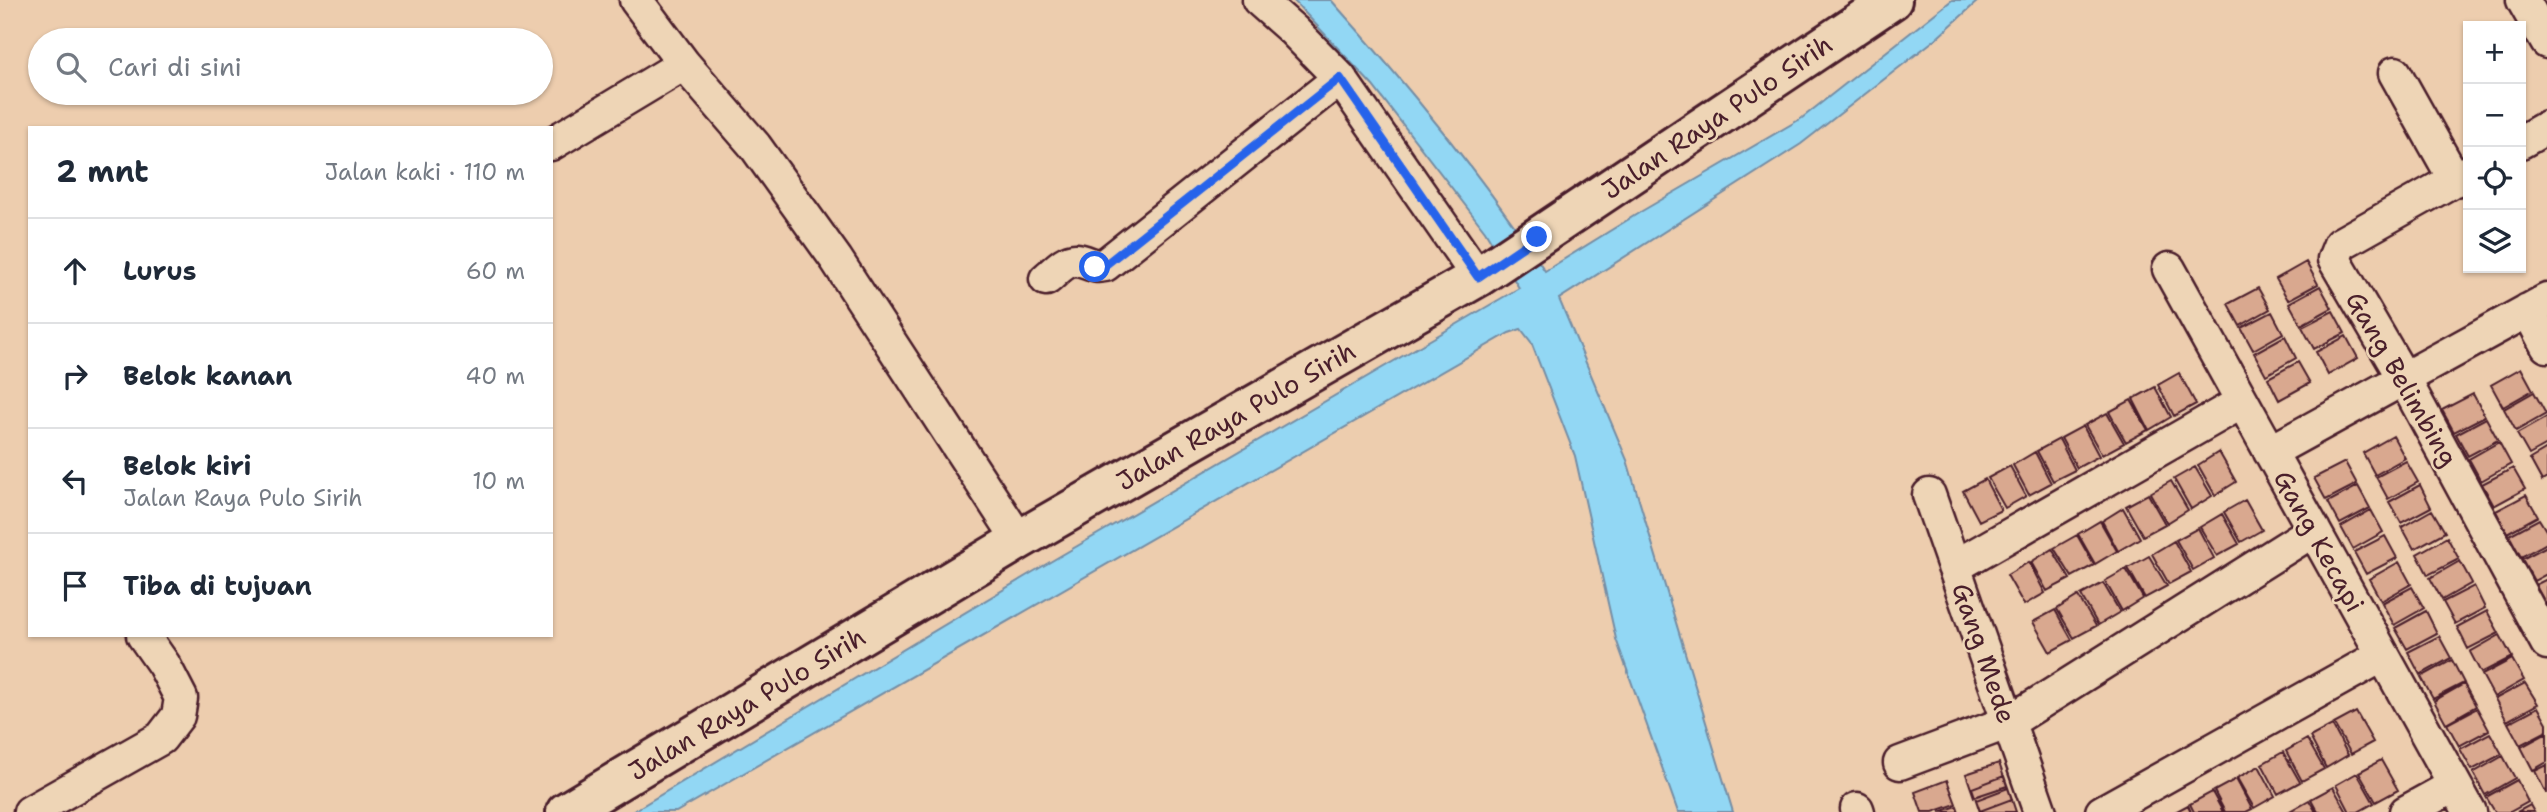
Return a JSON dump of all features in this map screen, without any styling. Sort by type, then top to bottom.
[{"type":"street","points":[[636,0],[684,64],[755,146],[836,259],[1019,540]]},
{"type":"street","points":[[1258,0],[1293,30],[1340,78],[1487,271]]},
{"type":"street","name":"Jalan Raya Pulo Sirih","points":[[566,812],[1019,540],[1487,271],[1892,0]]},
{"type":"street","points":[[2523,0],[2547,42]]},
{"type":"street","points":[[553,143],[684,64]]},
{"type":"street","points":[[2395,73],[2462,176]]},
{"type":"street","points":[[1046,279],[1068,262],[1077,260],[1095,267],[1105,265],[1340,78]]},
{"type":"street","points":[[2526,139],[2547,127]]},
{"type":"street","name":"Gang Belimbing","points":[[2462,176],[2340,244],[2334,259],[2404,379],[2547,643]]},
{"type":"street","name":"Gang Kecapi","points":[[2169,269],[2470,812]]},
{"type":"street","points":[[2270,452],[2537,305],[2547,346]]},
{"type":"street","points":[[1954,567],[2242,402]]},
{"type":"street","name":"Gang Mede","points":[[1929,495],[2040,812]]},
{"type":"street","points":[[1900,763],[2009,722],[2314,530]]},
{"type":"street","points":[[30,812],[161,738],[178,716],[181,698],[164,665],[144,637]]},
{"type":"street","points":[[2102,812],[2382,655]]},
{"type":"street","points":[[2406,812],[2455,785]]},
{"type":"water","points":[[1293,0],[1331,0],[1443,132],[1496,200],[1545,271],[1802,118],[1952,0],[1979,0],[1937,38],[1801,144],[1559,299],[1627,460],[1733,812],[1678,812],[1616,639],[1575,456],[1531,342],[1521,329],[1509,333],[676,812],[632,812],[1026,576],[1519,288],[1485,231],[1373,86]]},
{"type":"building","points":[[2306,262],[2318,284],[2288,300],[2276,279]]},
{"type":"building","points":[[2320,286],[2332,308],[2301,325],[2289,303]]},
{"type":"building","points":[[2258,288],[2270,309],[2240,326],[2228,304]]},
{"type":"building","points":[[2333,311],[2345,333],[2314,349],[2302,327]]},
{"type":"building","points":[[2272,312],[2283,333],[2253,350],[2241,328]]},
{"type":"building","points":[[2285,336],[2296,358],[2266,375],[2254,353]]},
{"type":"building","points":[[2346,336],[2358,358],[2328,375],[2316,352]]},
{"type":"building","points":[[2298,362],[2310,383],[2279,400],[2268,378]]},
{"type":"building","points":[[2521,368],[2533,390],[2503,407],[2491,385]]},
{"type":"building","points":[[2179,373],[2196,404],[2174,416],[2158,385]]},
{"type":"building","points":[[2155,387],[2171,417],[2149,430],[2133,399]]},
{"type":"building","points":[[2534,392],[2546,414],[2516,431],[2504,409]]},
{"type":"building","points":[[2473,394],[2485,416],[2454,432],[2442,410]]},
{"type":"building","points":[[2131,400],[2148,430],[2126,442],[2109,412]]},
{"type":"building","points":[[2107,413],[2124,443],[2102,455],[2085,425]]},
{"type":"building","points":[[2547,417],[2547,445],[2529,455],[2517,434]]},
{"type":"building","points":[[2486,418],[2498,440],[2468,456],[2456,434]]},
{"type":"building","points":[[2083,426],[2099,456],[2077,468],[2061,438]]},
{"type":"building","points":[[2393,436],[2405,458],[2375,475],[2363,453]]},
{"type":"building","points":[[2059,439],[2075,470],[2053,481],[2037,451]]},
{"type":"building","points":[[2499,442],[2511,464],[2481,481],[2469,459]]},
{"type":"building","points":[[2547,449],[2547,478],[2542,481],[2530,459]]},
{"type":"building","points":[[2035,452],[2051,483],[2029,495],[2013,465]]},
{"type":"building","points":[[2219,452],[2236,482],[2215,495],[2198,465]]},
{"type":"building","points":[[2406,461],[2418,482],[2388,499],[2376,477]]},
{"type":"building","points":[[2345,462],[2357,484],[2326,500],[2314,478]]},
{"type":"building","points":[[2010,466],[2026,496],[2005,508],[1988,478]]},
{"type":"building","points":[[2195,467],[2212,496],[2191,509],[2174,479]]},
{"type":"building","points":[[2513,468],[2525,489],[2494,506],[2482,484]]},
{"type":"building","points":[[1985,479],[2001,510],[1979,521],[1963,491]]},
{"type":"building","points":[[2171,481],[2188,510],[2167,523],[2150,493]]},
{"type":"building","points":[[2420,485],[2431,507],[2401,523],[2389,502]]},
{"type":"building","points":[[2358,486],[2370,508],[2340,524],[2328,502]]},
{"type":"building","points":[[2148,494],[2165,524],[2143,536],[2126,506]]},
{"type":"building","points":[[2526,495],[2538,516],[2507,533],[2496,511]]},
{"type":"building","points":[[2245,500],[2262,530],[2241,542],[2224,512]]},
{"type":"building","points":[[2123,508],[2140,538],[2118,551],[2102,521]]},
{"type":"building","points":[[2371,510],[2383,532],[2353,549],[2341,527]]},
{"type":"building","points":[[2432,510],[2445,532],[2414,549],[2402,527]]},
{"type":"building","points":[[2222,514],[2239,544],[2217,556],[2200,527]]},
{"type":"building","points":[[2539,519],[2547,532],[2547,543],[2521,557],[2509,535]]},
{"type":"building","points":[[2100,521],[2117,551],[2095,564],[2078,534]]},
{"type":"building","points":[[2198,528],[2214,558],[2193,570],[2176,540]]},
{"type":"building","points":[[2077,535],[2094,565],[2072,577],[2054,548]]},
{"type":"building","points":[[2385,536],[2397,558],[2366,574],[2354,552]]},
{"type":"building","points":[[2447,537],[2459,559],[2428,575],[2417,554]]},
{"type":"building","points":[[2174,541],[2191,572],[2169,584],[2152,554]]},
{"type":"building","points":[[2547,546],[2547,574],[2534,581],[2522,559]]},
{"type":"building","points":[[2052,549],[2070,579],[2047,591],[2031,562]]},
{"type":"building","points":[[2149,556],[2167,586],[2145,598],[2128,568]]},
{"type":"building","points":[[2460,561],[2472,583],[2442,600],[2430,578]]},
{"type":"building","points":[[2029,562],[2045,593],[2024,605],[2007,575]]},
{"type":"building","points":[[2399,562],[2411,584],[2381,601],[2369,579]]},
{"type":"building","points":[[2126,569],[2143,598],[2122,611],[2105,581]]},
{"type":"building","points":[[2547,579],[2547,606],[2535,585]]},
{"type":"building","points":[[2103,583],[2120,612],[2098,625],[2081,595]]},
{"type":"building","points":[[2474,586],[2485,608],[2455,624],[2443,602]]},
{"type":"building","points":[[2412,587],[2424,608],[2394,625],[2382,603]]},
{"type":"building","points":[[2078,596],[2096,626],[2074,638],[2057,609]]},
{"type":"building","points":[[2055,610],[2072,640],[2050,652],[2033,622]]},
{"type":"building","points":[[2426,611],[2437,633],[2407,649],[2395,628]]},
{"type":"building","points":[[2487,611],[2499,633],[2468,649],[2457,627]]},
{"type":"building","points":[[2500,635],[2512,657],[2481,673],[2470,652]]},
{"type":"building","points":[[2439,636],[2451,658],[2420,675],[2408,652]]},
{"type":"building","points":[[2512,659],[2524,680],[2494,697],[2482,675]]},
{"type":"building","points":[[2452,660],[2464,683],[2433,699],[2421,677]]},
{"type":"building","points":[[2525,683],[2538,704],[2507,721],[2495,699]]},
{"type":"building","points":[[2464,684],[2476,706],[2446,723],[2434,701]]},
{"type":"building","points":[[2538,707],[2547,723],[2547,731],[2520,745],[2508,723]]},
{"type":"building","points":[[2477,708],[2489,730],[2459,746],[2447,724]]},
{"type":"building","points":[[2356,712],[2373,742],[2351,754],[2334,724]]},
{"type":"building","points":[[2332,725],[2348,755],[2326,768],[2310,737]]},
{"type":"building","points":[[2490,733],[2502,754],[2472,770],[2460,749]]},
{"type":"building","points":[[2547,733],[2547,762],[2533,770],[2521,747]]},
{"type":"building","points":[[2307,739],[2324,769],[2302,781],[2286,751]]},
{"type":"building","points":[[2283,752],[2300,782],[2278,794],[2262,764]]},
{"type":"building","points":[[2503,756],[2515,778],[2485,795],[2473,773]]},
{"type":"building","points":[[2381,760],[2398,790],[2376,802],[2359,772]]},
{"type":"building","points":[[1999,763],[2007,786],[1974,797],[1966,774]]},
{"type":"building","points":[[2547,765],[2547,793],[2546,793],[2535,771]]},
{"type":"building","points":[[2259,766],[2275,796],[2254,808],[2237,778]]},
{"type":"building","points":[[2357,773],[2374,803],[2358,812],[2350,812],[2336,785]]},
{"type":"building","points":[[2004,776],[2012,799],[1980,811],[1972,788]]},
{"type":"building","points":[[2236,779],[2252,809],[2246,812],[2225,812],[2214,791]]},
{"type":"building","points":[[1947,780],[1956,804],[1933,812],[1922,812],[1915,792]]},
{"type":"building","points":[[2517,780],[2528,802],[2510,812],[2495,812],[2486,797]]},
{"type":"building","points":[[2333,787],[2347,812],[2318,812],[2311,799]]},
{"type":"building","points":[[2008,788],[2016,812],[1980,812],[1976,800]]},
{"type":"building","points":[[2212,792],[2223,812],[2194,812],[2190,804]]},
{"type":"building","points":[[2309,800],[2316,812],[2288,812]]},
{"type":"building","points":[[2188,805],[2191,812],[2175,812]]},
{"type":"building","points":[[2530,805],[2534,812],[2517,812]]},
{"type":"building","points":[[1957,806],[1959,812],[1940,812]]},
{"type":"route","points":[[1095,267],[1105,265],[1340,78],[1478,277],[1537,237]]}]
